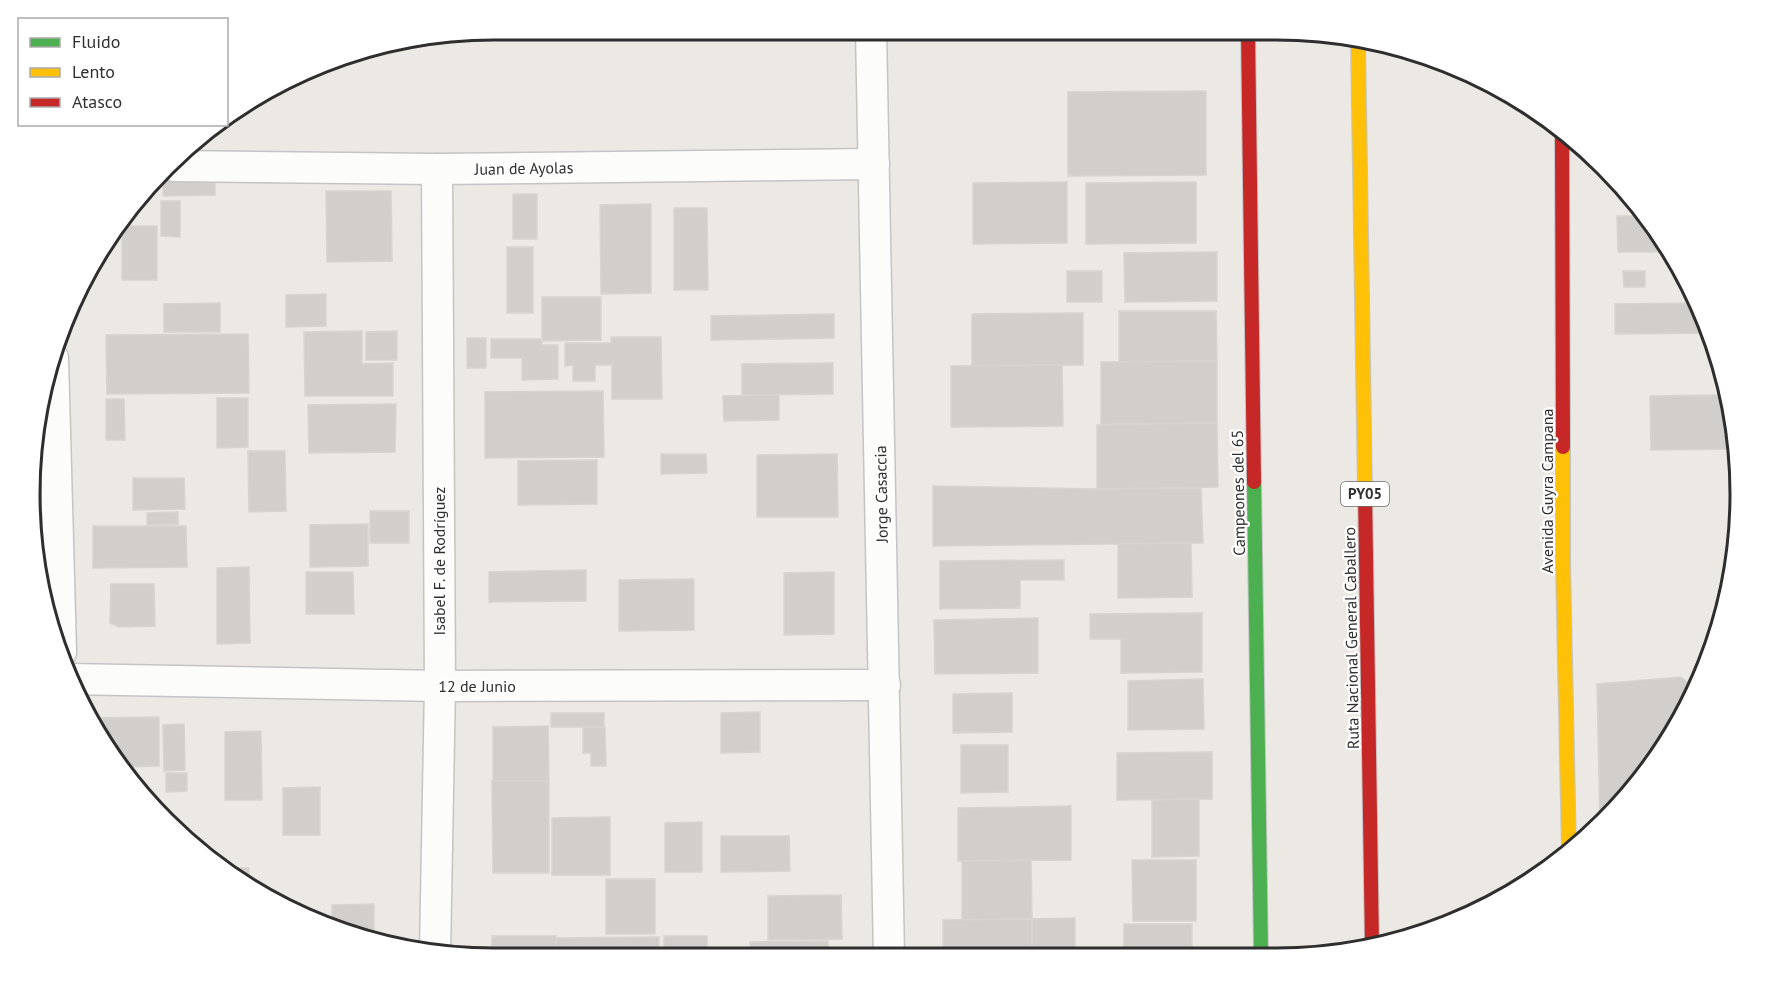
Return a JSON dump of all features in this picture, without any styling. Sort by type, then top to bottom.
[{"type":"main road","name":"Campeones del 65","points":[[1248,40],[1262,948]]},
{"type":"main road","name":"Ruta Nacional General Caballero","points":[[1358,48],[1372,938]]},
{"type":"main road","name":"Avenida Guyra Campana","points":[[1562,142],[1563,552],[1569,841]]},
{"type":"street","name":"Jorge Casaccia","points":[[872,40],[889,948]]},
{"type":"street","name":"Juan de Ayolas","points":[[181,166],[437,169],[874,164]]},
{"type":"street","name":"Isabel F. de Rodríguez","points":[[435,945],[440,686],[437,169]]},
{"type":"street","points":[[54,387],[59,622]]},
{"type":"street","name":"12 de Junio","points":[[80,679],[440,686],[885,685]]},
{"type":"building","points":[[1206,91],[1206,175],[1068,176],[1068,92]]},
{"type":"building","points":[[215,175],[215,195],[163,196],[163,184],[170,176]]},
{"type":"building","points":[[1067,182],[1067,243],[973,244],[973,183]]},
{"type":"building","points":[[1196,182],[1196,243],[1086,244],[1086,183]]},
{"type":"building","points":[[326,191],[391,191],[392,261],[327,262]]},
{"type":"building","points":[[513,194],[537,194],[537,239],[513,239]]},
{"type":"building","points":[[161,201],[180,201],[180,237],[161,236]]},
{"type":"building","points":[[651,204],[651,293],[601,294],[600,205]]},
{"type":"building","points":[[674,208],[707,208],[708,290],[674,290]]},
{"type":"building","points":[[1617,216],[1634,216],[1659,252],[1618,252]]},
{"type":"building","points":[[128,226],[157,226],[157,280],[122,280],[122,235]]},
{"type":"building","points":[[507,247],[533,247],[533,313],[507,313]]},
{"type":"building","points":[[1217,252],[1217,301],[1125,302],[1124,253]]},
{"type":"building","points":[[1067,271],[1102,271],[1102,302],[1067,302]]},
{"type":"building","points":[[1623,271],[1645,271],[1645,287],[1624,287]]},
{"type":"building","points":[[326,294],[326,326],[286,327],[286,295]]},
{"type":"building","points":[[542,297],[601,297],[601,340],[542,341]]},
{"type":"building","points":[[220,303],[220,332],[164,332],[164,304]]},
{"type":"building","points":[[1687,303],[1699,333],[1615,334],[1615,304]]},
{"type":"building","points":[[1119,311],[1216,311],[1217,361],[1119,362]]},
{"type":"building","points":[[1083,313],[1083,365],[972,366],[972,314]]},
{"type":"building","points":[[834,314],[834,338],[711,340],[711,316]]},
{"type":"building","points":[[362,331],[362,364],[393,363],[393,396],[305,396],[304,332]]},
{"type":"building","points":[[397,331],[397,360],[366,360],[366,332]]},
{"type":"building","points":[[248,334],[249,393],[107,394],[106,335]]},
{"type":"building","points":[[611,337],[661,337],[662,399],[612,399],[612,365],[595,365],[595,381],[573,381],[573,365],[565,366],[565,343],[611,343]]},
{"type":"building","points":[[467,338],[486,338],[486,368],[467,368]]},
{"type":"building","points":[[491,339],[542,339],[542,345],[558,345],[558,379],[522,380],[522,358],[491,358]]},
{"type":"building","points":[[1217,361],[1217,423],[1101,424],[1101,362]]},
{"type":"building","points":[[833,363],[833,394],[742,395],[742,364]]},
{"type":"building","points":[[1062,365],[1063,426],[951,427],[951,366]]},
{"type":"building","points":[[603,391],[604,457],[485,458],[485,392]]},
{"type":"building","points":[[779,395],[779,420],[724,421],[723,396]]},
{"type":"building","points":[[1718,395],[1727,449],[1651,450],[1650,396]]},
{"type":"building","points":[[217,398],[248,398],[248,447],[217,448]]},
{"type":"building","points":[[106,399],[124,399],[125,440],[106,440]]},
{"type":"building","points":[[396,404],[395,452],[309,453],[308,405]]},
{"type":"building","points":[[1217,423],[1218,487],[1097,489],[1097,425]]},
{"type":"building","points":[[248,451],[285,451],[286,511],[249,512]]},
{"type":"building","points":[[661,454],[706,454],[707,473],[661,474]]},
{"type":"building","points":[[837,454],[838,517],[757,517],[757,455]]},
{"type":"building","points":[[597,460],[597,504],[518,505],[518,461]]},
{"type":"building","points":[[133,478],[184,478],[185,509],[133,510]]},
{"type":"building","points":[[933,486],[1201,488],[1203,543],[933,546]]},
{"type":"building","points":[[370,511],[409,511],[409,543],[370,543]]},
{"type":"building","points":[[178,512],[178,524],[147,525],[147,513]]},
{"type":"building","points":[[368,524],[368,566],[310,567],[310,525]]},
{"type":"building","points":[[93,526],[186,526],[187,567],[93,568]]},
{"type":"building","points":[[1191,543],[1192,597],[1118,598],[1118,544]]},
{"type":"building","points":[[1064,560],[1064,580],[1020,580],[1020,608],[940,609],[940,561]]},
{"type":"building","points":[[249,567],[250,643],[217,644],[217,568]]},
{"type":"building","points":[[586,570],[586,601],[489,602],[489,572]]},
{"type":"building","points":[[306,572],[353,572],[354,614],[306,614]]},
{"type":"building","points":[[834,572],[834,634],[784,635],[784,573]]},
{"type":"building","points":[[694,579],[694,630],[619,631],[619,580]]},
{"type":"building","points":[[111,584],[154,584],[155,626],[119,627],[110,623]]},
{"type":"building","points":[[1202,613],[1202,672],[1121,673],[1121,639],[1090,639],[1090,614]]},
{"type":"building","points":[[1038,618],[1038,673],[935,674],[934,620]]},
{"type":"building","points":[[1681,677],[1688,683],[1669,722],[1653,747],[1636,771],[1600,813],[1597,684]]},
{"type":"building","points":[[1203,679],[1204,729],[1128,730],[1128,681]]},
{"type":"building","points":[[1012,693],[1012,732],[953,733],[953,694]]},
{"type":"building","points":[[760,712],[760,752],[721,753],[721,713]]},
{"type":"building","points":[[551,713],[604,713],[604,727],[551,727]]},
{"type":"building","points":[[159,717],[159,766],[131,767],[99,718]]},
{"type":"building","points":[[184,724],[185,770],[164,771],[163,725]]},
{"type":"building","points":[[548,726],[549,781],[493,781],[493,727]]},
{"type":"building","points":[[583,727],[605,727],[606,766],[591,766],[591,753],[583,753]]},
{"type":"building","points":[[261,731],[262,800],[225,800],[225,732]]},
{"type":"building","points":[[961,745],[1008,745],[1008,792],[961,793]]},
{"type":"building","points":[[1212,752],[1212,799],[1117,800],[1117,753]]},
{"type":"building","points":[[166,773],[187,773],[187,791],[166,792]]},
{"type":"building","points":[[492,781],[549,781],[549,873],[493,873]]},
{"type":"building","points":[[320,787],[320,835],[283,835],[283,788]]},
{"type":"building","points":[[1199,799],[1199,856],[1152,857],[1152,800]]},
{"type":"building","points":[[1071,806],[1071,860],[958,861],[958,808]]},
{"type":"building","points":[[610,817],[610,875],[552,875],[552,818]]},
{"type":"building","points":[[702,822],[702,872],[665,872],[665,823]]},
{"type":"building","points":[[721,836],[789,836],[790,871],[721,872]]},
{"type":"building","points":[[1031,860],[1032,919],[962,920],[962,861]]},
{"type":"building","points":[[1132,860],[1196,860],[1196,921],[1133,921]]},
{"type":"building","points":[[236,868],[249,868],[249,876]]},
{"type":"building","points":[[606,879],[655,879],[655,934],[606,934]]},
{"type":"building","points":[[841,895],[842,939],[768,940],[768,896]]},
{"type":"building","points":[[374,904],[374,932],[332,918],[332,905]]},
{"type":"building","points":[[1075,918],[1075,948],[1032,948],[1032,919]]},
{"type":"building","points":[[1032,919],[1032,948],[943,948],[943,920]]},
{"type":"building","points":[[1124,924],[1192,924],[1192,948],[1124,948]]},
{"type":"building","points":[[492,936],[556,936],[556,948],[492,948]]},
{"type":"building","points":[[664,936],[707,936],[707,948],[664,948]]},
{"type":"building","points":[[659,937],[659,948],[556,948],[556,938]]},
{"type":"building","points":[[828,941],[828,948],[750,948],[750,942]]},
{"type":"traffic: fast","points":[[1254,482],[1261,948]]},
{"type":"traffic: slow","points":[[1358,48],[1365,492]]},
{"type":"traffic: slow","points":[[1563,447],[1569,841]]},
{"type":"traffic: jam","points":[[1248,40],[1254,482]]},
{"type":"traffic: jam","points":[[1562,142],[1563,447]]},
{"type":"traffic: jam","points":[[1365,492],[1372,938]]}]
